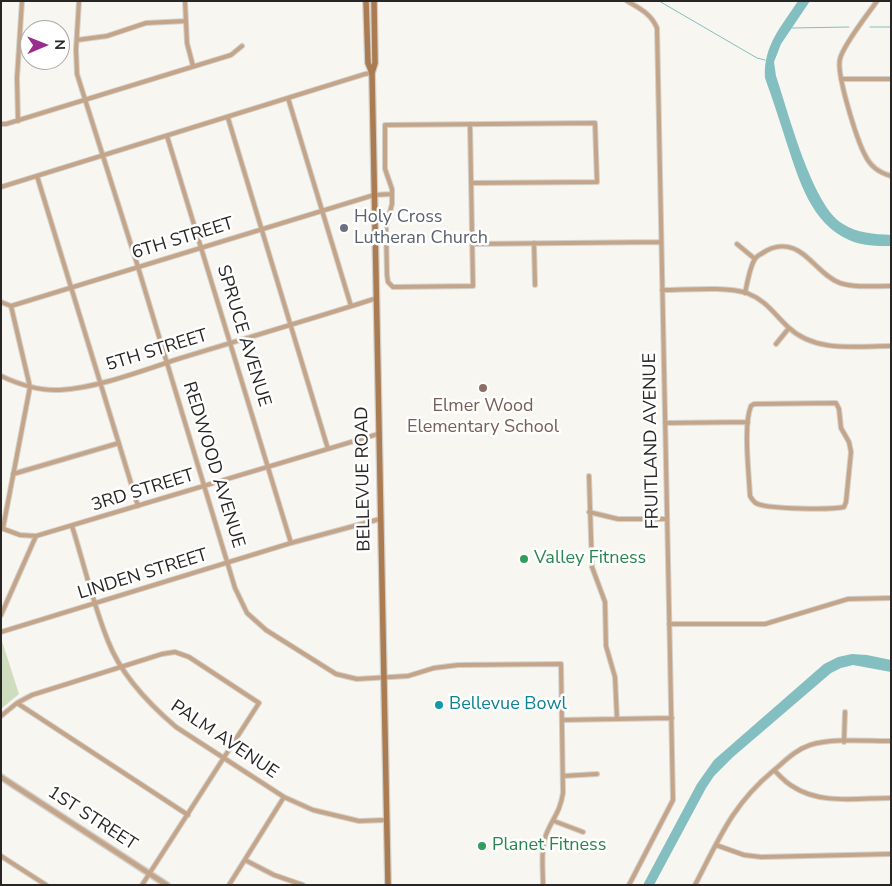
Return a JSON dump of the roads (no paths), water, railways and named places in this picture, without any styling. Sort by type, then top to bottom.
[{"type":"main road","name":"BELLEVUE ROAD","points":[[366,1],[368,64],[372,73]]},
{"type":"main road","name":"BELLEVUE ROAD","points":[[374,1],[375,63],[372,73],[388,885]]},
{"type":"street","points":[[18,121],[16,78],[22,1]]},
{"type":"street","name":"REDWOOD AVENUE","points":[[79,1],[76,65],[235,588],[247,613],[266,630],[336,674],[357,679],[408,676],[434,668],[458,664],[561,664],[562,720]]},
{"type":"street","points":[[185,1],[188,52],[193,66]]},
{"type":"street","name":"FRUITLAND AVENUE","points":[[627,1],[646,12],[654,20],[657,28],[673,800],[629,885]]},
{"type":"street","points":[[877,1],[840,59],[841,79],[865,155],[871,165],[883,174],[891,176]]},
{"type":"street","points":[[77,40],[107,36],[146,23],[186,21]]},
{"type":"street","points":[[1,124],[18,121],[86,101],[231,55],[242,46]]},
{"type":"street","points":[[1,187],[372,73]]},
{"type":"street","points":[[841,79],[891,79]]},
{"type":"street","points":[[288,98],[351,306]]},
{"type":"street","points":[[228,118],[328,449]]},
{"type":"street","points":[[470,124],[472,244],[473,286],[393,287],[388,282],[386,227],[392,210],[392,188],[386,169],[385,125],[470,124],[595,123],[597,182],[471,183]]},
{"type":"street","name":"SPRUCE AVENUE","points":[[167,136],[291,543]]},
{"type":"street","points":[[37,176],[138,506]]},
{"type":"street","name":"6TH STREET","points":[[11,306],[374,195],[392,194]]},
{"type":"street","points":[[472,244],[661,242]]},
{"type":"street","points":[[534,243],[535,285]]},
{"type":"street","points":[[737,244],[754,259]]},
{"type":"street","points":[[744,292],[754,259],[770,249],[785,246],[803,254],[830,278],[839,282],[852,286],[891,286]]},
{"type":"street","points":[[662,290],[730,290],[744,292],[768,304],[789,328],[804,338],[822,345],[891,346]]},
{"type":"street","name":"5TH STREET","points":[[1,376],[30,386],[58,390],[77,388],[376,298]]},
{"type":"street","points":[[1,302],[11,306],[30,386],[2,528]]},
{"type":"street","points":[[776,344],[789,328]]},
{"type":"street","points":[[754,404],[838,404],[841,428],[849,442],[851,452],[844,507],[787,508],[758,504],[753,501],[750,496],[748,422],[751,406],[754,404]]},
{"type":"street","points":[[665,423],[748,422]]},
{"type":"street","name":"3RD STREET","points":[[2,528],[20,535],[36,536],[378,434]]},
{"type":"street","points":[[13,474],[118,443]]},
{"type":"street","points":[[588,476],[592,568],[605,602],[606,646],[615,677],[617,719]]},
{"type":"street","points":[[589,512],[618,519],[667,519]]},
{"type":"street","name":"LINDEN STREET","points":[[1,632],[291,543],[380,519]]},
{"type":"street","name":"PALM AVENUE","points":[[72,526],[108,642],[122,667],[160,714],[176,727],[284,797],[313,810],[342,818],[360,821],[387,820]]},
{"type":"street","points":[[1,615],[36,536]]},
{"type":"street","points":[[670,624],[765,624],[848,599],[891,598]]},
{"type":"street","points":[[1,716],[17,703],[32,695],[162,654],[175,652],[189,657],[259,703],[142,885]]},
{"type":"street","points":[[17,703],[188,815]]},
{"type":"street","points":[[844,742],[845,712]]},
{"type":"street","points":[[543,885],[544,843],[548,830],[560,808],[563,793],[562,720],[672,718]]},
{"type":"street","points":[[695,885],[726,826],[742,802],[755,787],[792,754],[810,745],[824,742],[891,741]]},
{"type":"street","points":[[774,770],[792,786],[815,796],[830,798],[891,798]]},
{"type":"street","points":[[563,776],[597,774]]},
{"type":"street","name":"1ST STREET","points":[[1,777],[167,885]]},
{"type":"street","points":[[229,885],[284,797]]},
{"type":"street","points":[[554,821],[583,832]]},
{"type":"street","points":[[716,845],[744,855],[761,857],[891,854]]},
{"type":"street","points":[[1,856],[46,885]]},
{"type":"street","points":[[245,860],[274,875],[303,885]]},
{"type":"water","points":[[798,1],[810,1],[781,44],[774,62],[776,76],[802,156],[821,198],[832,214],[843,224],[854,229],[891,235],[891,246],[859,243],[849,240],[836,232],[816,212],[796,172],[765,78],[765,67],[774,37]]},
{"type":"water","points":[[852,654],[891,660],[891,672],[853,665],[831,673],[733,757],[714,776],[706,788],[654,885],[643,885],[697,784],[714,760],[824,664],[838,657]]},
{"type":"waterway","points":[[659,1],[757,58],[765,60]]},
{"type":"waterway","points":[[792,28],[849,27]]},
{"type":"waterway","points":[[870,27],[891,27]]},
{"type":"place","name":"Holy Cross Lutheran Church","points":[[344,228]]},
{"type":"place","name":"Elmer Wood Elementary School","points":[[483,388]]},
{"type":"place","name":"Valley Fitness","points":[[524,559]]},
{"type":"place","name":"Bellevue Bowl","points":[[439,705]]},
{"type":"place","name":"Planet Fitness","points":[[482,846]]}]
